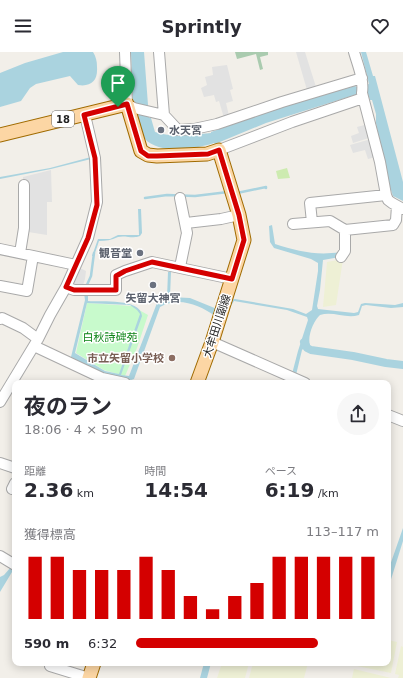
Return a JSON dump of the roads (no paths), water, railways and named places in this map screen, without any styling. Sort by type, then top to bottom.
[{"type":"main road","name":"18","points":[[0,135],[84,115],[130,106]]},
{"type":"main road","points":[[130,106],[141,151],[148,156],[208,154],[219,150]]},
{"type":"main road","name":"大牟田川副線","points":[[198,380],[212,342],[244,240],[233,193],[219,150]]},
{"type":"main road","points":[[89,678],[93,666]]},
{"type":"street","points":[[125,52],[130,106],[150,112],[164,114]]},
{"type":"street","points":[[158,52],[164,114],[178,130],[194,129],[217,124],[282,102],[363,88]]},
{"type":"street","points":[[293,224],[330,221],[343,230],[394,223],[400,207],[388,200],[386,195],[380,162],[354,52]]},
{"type":"street","points":[[219,150],[292,122],[363,88]]},
{"type":"street","points":[[13,380],[66,287],[88,238],[97,202],[95,158],[84,115]]},
{"type":"street","points":[[20,253],[24,228],[24,185]]},
{"type":"street","points":[[312,222],[310,203],[386,195]]},
{"type":"street","points":[[180,198],[188,233],[180,267]]},
{"type":"street","points":[[186,223],[221,219],[239,215]]},
{"type":"street","points":[[341,257],[345,251],[343,230]]},
{"type":"street","points":[[0,249],[76,265]]},
{"type":"street","points":[[0,286],[27,291],[33,256]]},
{"type":"street","points":[[66,287],[74,290],[116,290],[116,276],[125,271],[152,262],[232,279]]},
{"type":"street","points":[[0,319],[2,318],[23,328],[36,342],[99,378],[109,380]]},
{"type":"street","points":[[212,342],[297,379]]},
{"type":"street","points":[[0,402],[12,382]]},
{"type":"street","points":[[391,416],[403,421]]},
{"type":"street","points":[[0,463],[12,467]]},
{"type":"street","points":[[0,556],[12,563]]},
{"type":"street","points":[[50,666],[89,678]]},
{"type":"water","points":[[63,52],[93,52],[97,61],[97,72],[93,82],[87,85],[78,85],[70,76],[36,84],[30,88],[21,101],[0,107],[0,73],[25,63]]},
{"type":"water","points":[[131,52],[144,52],[149,118],[151,118],[155,132],[183,136],[211,133],[294,103],[355,86],[357,87],[369,84],[361,52],[366,52],[373,76],[375,76],[403,182],[403,201],[393,196],[387,178],[376,123],[376,114],[372,100],[370,100],[367,91],[266,123],[215,144],[188,149],[169,149],[152,144],[143,136],[133,101]]},
{"type":"water","points":[[91,157],[91,159],[51,169],[0,179],[0,177],[50,168]]},
{"type":"water","points":[[138,209],[141,209],[142,233],[140,236],[121,237],[108,240],[99,241],[94,256],[92,256],[98,239],[110,239],[118,235],[139,235]]},
{"type":"water","points":[[272,225],[275,244],[299,251],[315,253],[340,252],[346,228],[340,257],[323,260],[317,306],[318,309],[354,313],[358,312],[361,304],[365,303],[395,305],[403,303],[403,307],[391,308],[366,305],[362,306],[359,315],[320,315],[311,331],[309,341],[312,348],[311,351],[302,350],[296,375],[292,374],[308,320],[307,317],[287,310],[234,301],[226,314],[229,300],[235,299],[293,309],[306,314],[312,310],[318,263],[311,259],[274,248],[270,242],[269,226]]},
{"type":"water","points":[[168,272],[171,272],[170,297],[190,298],[217,309],[215,316],[203,308],[189,303],[174,302],[160,307],[134,379],[131,380],[102,373],[71,357],[85,300],[84,293],[88,292],[88,301],[120,302],[135,306],[140,310],[142,316],[121,375],[129,376],[157,303],[167,298]],"holes":[[[87,303],[130,305],[140,314],[119,374],[105,371],[75,353]]]},
{"type":"water","points":[[403,528],[403,541],[391,579],[391,562]]},
{"type":"water","points":[[12,567],[12,572],[0,592],[0,577]]},
{"type":"water","points":[[203,666],[210,666],[207,678],[200,678]]},
{"type":"waterway","points":[[237,193],[266,188]]},
{"type":"waterway","points":[[145,198],[167,195],[195,196],[228,192]]},
{"type":"waterway","points":[[86,287],[91,276],[94,253]]},
{"type":"waterway","points":[[304,342],[307,348],[311,350],[403,365]]},
{"type":"place","name":"水天宮","points":[[161,130]]},
{"type":"place","name":"観音堂","points":[[140,253]]},
{"type":"place","name":"矢留大神宮","points":[[153,285]]},
{"type":"place","name":"市立矢留小学校","points":[[172,358]]},
{"type":"park label","name":"白秋詩碑苑","points":[[110,337]]}]
